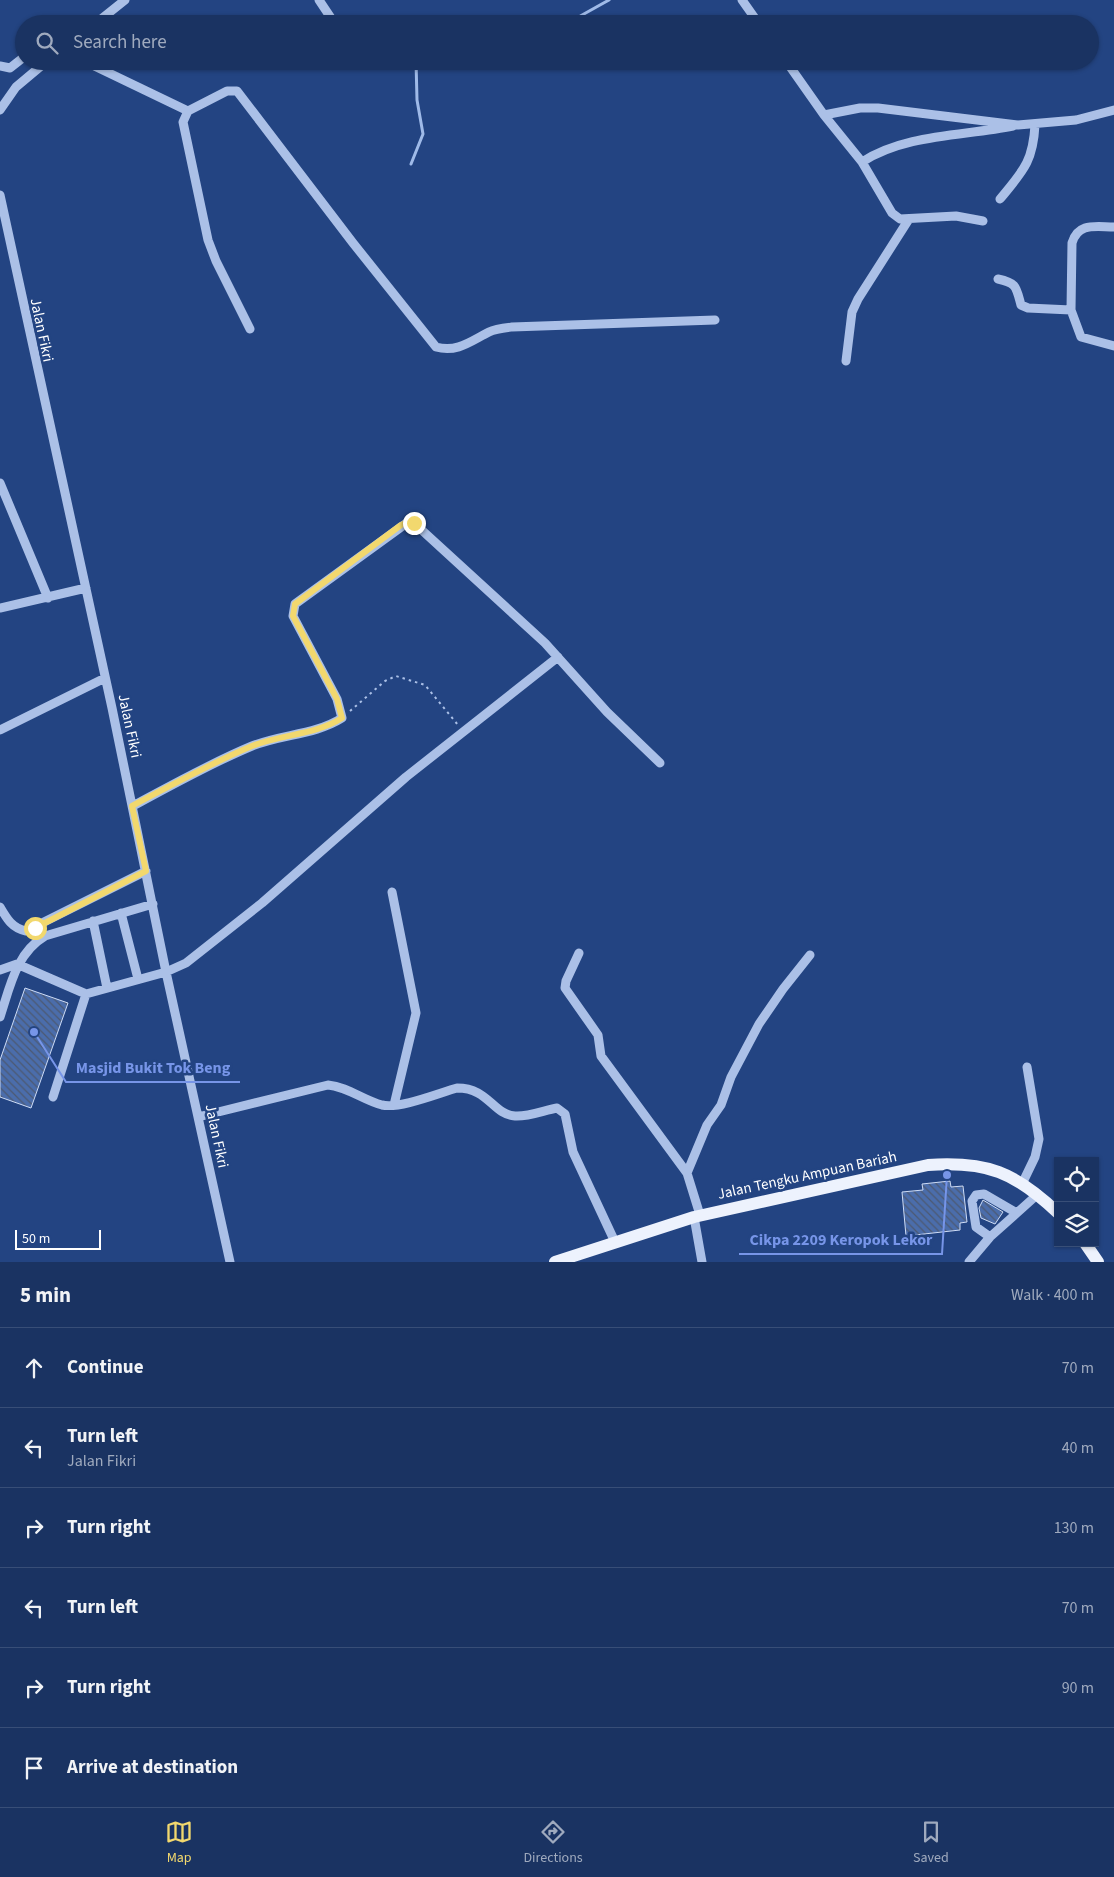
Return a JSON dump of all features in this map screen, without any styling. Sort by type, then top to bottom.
[{"type":"main road","name":"Jalan Tengku Ampuan Bariah","points":[[554,1262],[568,1260],[615,1242],[697,1216],[928,1165],[982,1166],[1005,1174],[1038,1194],[1054,1209]]},
{"type":"main road","points":[[1088,1247],[1098,1262]]},
{"type":"street","points":[[106,15],[125,0]]},
{"type":"street","points":[[319,0],[329,15]]},
{"type":"street","points":[[742,0],[753,15]]},
{"type":"street","points":[[0,66],[10,68],[15,64]]},
{"type":"street","points":[[0,110],[16,88],[37,70]]},
{"type":"street","points":[[103,70],[188,111]]},
{"type":"street","points":[[792,70],[824,115],[862,162],[892,212],[900,219],[956,216],[983,220]]},
{"type":"street","points":[[250,329],[216,261],[208,240],[183,122],[188,111],[227,92],[237,91],[242,95],[353,243],[436,347],[446,350],[464,346],[490,331],[512,327],[715,320]]},
{"type":"street","points":[[824,115],[860,108],[878,108],[1018,125],[1034,125],[1076,120],[1114,110]]},
{"type":"street","points":[[862,162],[877,152],[898,145],[1018,125]]},
{"type":"street","points":[[1000,199],[1024,169],[1033,148],[1034,125]]},
{"type":"street","name":"Jalan Fikri","points":[[0,195],[230,1262]]},
{"type":"street","points":[[846,361],[852,312],[858,299],[909,219]]},
{"type":"street","points":[[1114,228],[1083,227],[1075,233],[1072,243],[1071,310],[1081,337],[1114,346]]},
{"type":"street","points":[[998,279],[1012,282],[1016,286],[1021,305],[1028,308],[1071,310]]},
{"type":"street","points":[[0,483],[48,598]]},
{"type":"street","points":[[132,806],[194,773],[252,746],[323,728],[342,718],[337,699],[293,616],[295,604],[408,522],[414,523],[558,657],[607,712],[660,763]]},
{"type":"street","points":[[0,608],[86,588]]},
{"type":"street","points":[[0,970],[17,964],[86,994],[166,972],[186,963],[262,903],[366,811],[462,730],[558,657]]},
{"type":"street","points":[[0,730],[105,678]]},
{"type":"street","points":[[0,907],[8,920],[17,929],[26,931],[146,871]]},
{"type":"street","points":[[392,892],[416,1013],[394,1105]]},
{"type":"street","points":[[0,1017],[17,964],[37,940],[153,904]]},
{"type":"street","points":[[121,913],[138,979]]},
{"type":"street","points":[[94,921],[107,988]]},
{"type":"street","points":[[579,953],[566,981],[566,988],[598,1035],[601,1056],[687,1174],[697,1216],[702,1262]]},
{"type":"street","points":[[687,1174],[708,1125],[722,1105],[731,1077],[759,1024],[782,989],[810,955]]},
{"type":"street","points":[[53,1097],[86,994]]},
{"type":"street","points":[[1022,1184],[1035,1157],[1039,1139],[1027,1067]]},
{"type":"street","points":[[198,1117],[328,1085],[339,1086],[382,1105],[394,1105],[457,1088],[467,1088],[476,1090],[502,1112],[516,1116],[557,1108],[565,1114],[572,1152],[615,1242]]},
{"type":"street","points":[[990,1237],[976,1227],[972,1201],[976,1195],[984,1194],[1017,1213]]},
{"type":"street","points":[[969,1262],[990,1237],[1038,1194]]},
{"type":"path","points":[[342,718],[385,681],[396,676],[425,685],[462,730]]},
{"type":"building","points":[[25,988],[68,1003],[31,1108],[0,1097],[0,1060]]},
{"type":"building","points":[[950,1181],[951,1187],[963,1186],[967,1222],[960,1223],[960,1230],[906,1236],[902,1192],[923,1190],[922,1184]]},
{"type":"building","points":[[983,1200],[1003,1212],[995,1224],[981,1218],[979,1208]]},
{"type":"waterway","points":[[582,15],[609,0]]},
{"type":"waterway","points":[[411,164],[423,134],[417,100],[416,70]]},
{"type":"place","name":"Masjid Bukit Tok Beng","points":[[34,1032]]},
{"type":"place","name":"Cikpa 2209 Keropok Lekor","points":[[947,1175]]},
{"type":"route","points":[[35,928],[146,871],[132,806],[194,773],[252,746],[323,728],[342,718],[337,699],[293,616],[293,609],[300,598],[401,525],[408,522],[414,523]]}]
